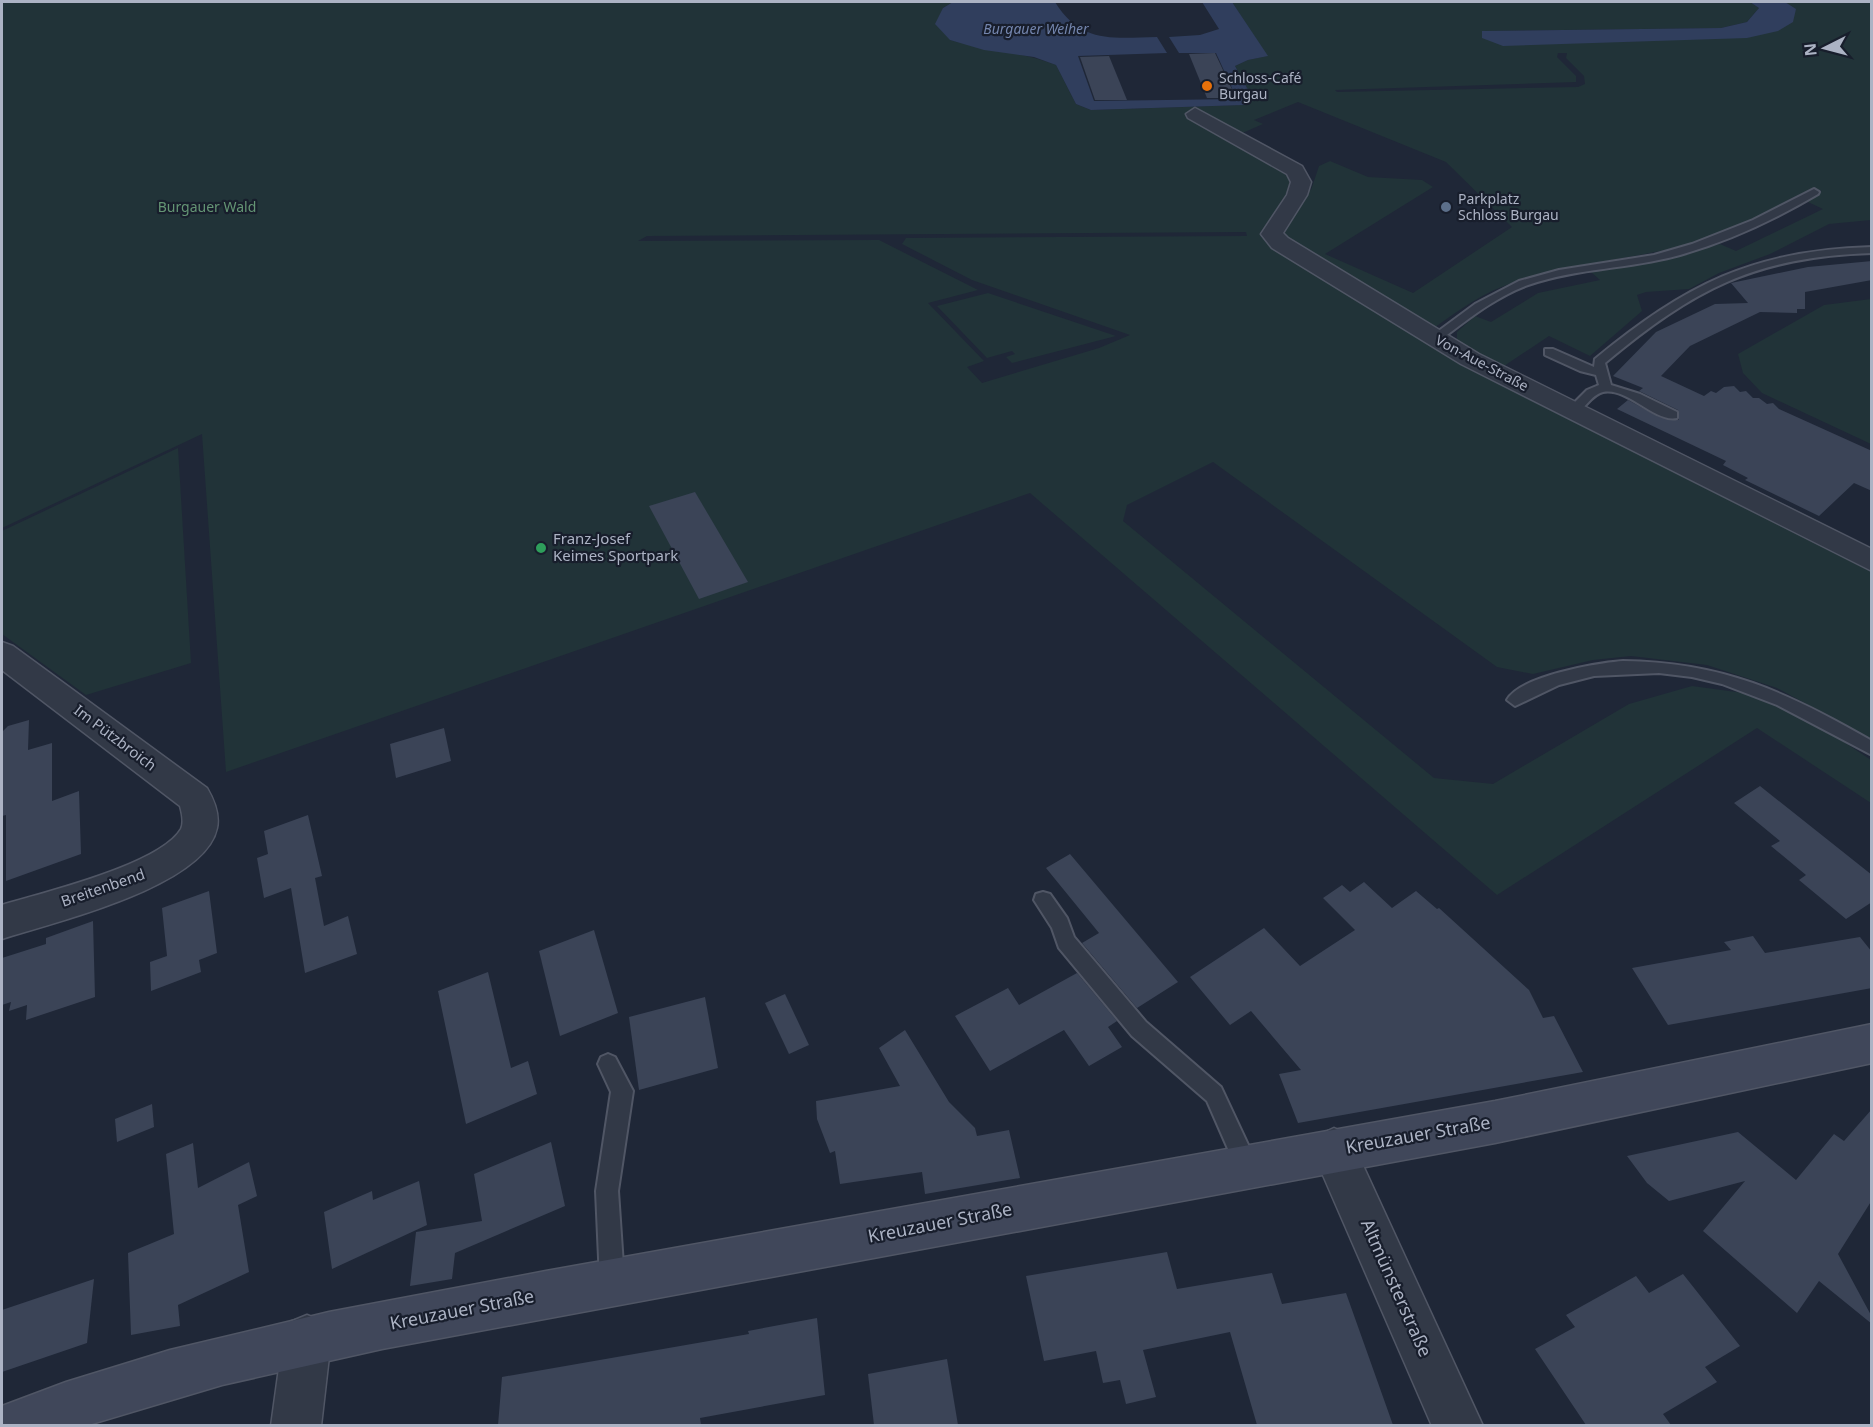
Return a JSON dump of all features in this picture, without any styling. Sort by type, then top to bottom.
[{"type":"main road","name":"Kreuzauer Straße","points":[[14,1425],[163,1375],[307,1339],[612,1281],[743,1260],[1495,1122],[1872,1043]]},
{"type":"street","name":"Von-Aue-Straße","points":[[1195,114],[1295,170],[1301,182],[1298,195],[1272,234],[1280,243],[1470,359],[1872,561]]},
{"type":"street","name":"Im Pützbroich","points":[[2,654],[195,798],[201,821],[195,838]]},
{"type":"street","name":"Breitenbend","points":[[2,922],[149,873],[174,859],[195,838]]},
{"type":"street","name":"Altmünsterstraße","points":[[1334,1150],[1458,1425]]},
{"type":"street","points":[[296,1425],[307,1339]]},
{"type":"lane","points":[[1435,338],[1485,302],[1509,288],[1566,273],[1654,258],[1714,241],[1779,213],[1814,192]]},
{"type":"lane","points":[[1606,388],[1599,362],[1638,328],[1747,268],[1809,253],[1872,250]]},
{"type":"lane","points":[[1549,352],[1584,368],[1600,372]]},
{"type":"lane","points":[[1573,410],[1596,390],[1606,388],[1617,389],[1672,415]]},
{"type":"lane","points":[[1515,700],[1534,687],[1596,668],[1650,666],[1704,671],[1750,686],[1814,715],[1872,749]]},
{"type":"lane","points":[[1043,900],[1060,924],[1066,942],[1139,1029],[1214,1094],[1247,1166]]},
{"type":"lane","points":[[608,1064],[622,1091],[607,1191],[612,1281]]},
{"type":"green space","name":"Burgauer Wald","points":[[2,2],[953,2],[943,8],[950,40],[1030,57],[1056,65],[1076,104],[1091,110],[1244,105],[1252,97],[1235,66],[1248,60],[1267,56],[1232,2],[1750,2],[1759,8],[1747,22],[1721,28],[1482,31],[1747,38],[1796,10],[1785,2],[1871,2],[1871,220],[1829,224],[1770,254],[1719,273],[1689,289],[1646,292],[1637,295],[1642,311],[1590,356],[1549,336],[1501,368],[1457,346],[1457,332],[1475,316],[1491,322],[1538,293],[1600,280],[1591,272],[1658,261],[1720,244],[1736,251],[1823,209],[1808,202],[1810,197],[1822,191],[1813,188],[1710,238],[1659,251],[1555,271],[1504,286],[1472,302],[1422,336],[1871,567],[1871,739],[1777,688],[1707,665],[1631,656],[1593,660],[1533,674],[1497,667],[1213,462],[1127,505],[1123,521],[1434,778],[1493,784],[1629,704],[1692,686],[1751,694],[1811,720],[1871,760],[1871,803],[1757,728],[1497,895],[1030,493],[226,772],[202,434],[2,528]],"holes":[[[1558,53],[1567,53],[1566,58],[1584,76],[1585,84],[1578,87],[1337,92],[1335,90],[1576,82],[1576,76],[1557,57]],[[1298,102],[1446,162],[1512,227],[1413,293],[1325,254],[1433,187],[1422,180],[1368,177],[1330,161],[1319,166],[1311,190],[1287,190],[1291,181],[1285,171],[1231,138],[1263,124],[1254,120]],[[1246,232],[1247,236],[906,238],[902,244],[972,280],[1130,335],[1099,348],[982,383],[967,367],[984,361],[928,303],[978,290],[879,240],[638,241],[647,236]]]},
{"type":"green space","points":[[988,293],[1116,336],[1012,363],[1006,357],[1015,354],[1012,351],[987,358],[937,306]]},
{"type":"green space","points":[[1871,299],[1871,444],[1762,393],[1743,373],[1738,354],[1824,305]]},
{"type":"green space","points":[[178,448],[191,663],[86,695],[2,634],[2,531]]},
{"type":"water","name":"Burgauer Weiher","points":[[953,2],[1055,2],[1065,16],[1087,32],[1099,36],[1126,38],[1157,37],[1167,53],[1078,56],[1094,101],[1237,99],[1216,53],[1179,53],[1169,37],[1200,35],[1219,29],[1202,2],[1232,2],[1268,56],[1248,60],[1235,66],[1252,97],[1244,105],[1091,110],[1076,104],[1056,65],[1034,57],[984,50],[950,40],[935,24],[943,8]]},
{"type":"water","points":[[1750,2],[1785,2],[1796,9],[1793,22],[1778,31],[1747,38],[1503,46],[1482,38],[1482,31],[1721,28],[1747,22],[1759,8]]},
{"type":"building","points":[[1215,53],[1236,98],[1207,98],[1189,54]]},
{"type":"building","points":[[1109,56],[1127,100],[1095,100],[1080,57]]},
{"type":"building","points":[[1872,261],[1872,280],[1805,292],[1805,309],[1797,309],[1797,313],[1760,312],[1690,346],[1661,376],[1704,396],[1711,391],[1716,393],[1724,387],[1734,386],[1740,392],[1746,391],[1753,398],[1759,398],[1767,404],[1773,403],[1779,409],[1872,451],[1872,491],[1854,483],[1819,516],[1745,480],[1748,478],[1723,465],[1726,461],[1617,409],[1628,400],[1659,417],[1679,420],[1678,410],[1639,391],[1643,388],[1613,376],[1656,332],[1715,304],[1748,303],[1731,283],[1808,267]]},
{"type":"building","points":[[695,492],[748,582],[699,599],[649,506]]},
{"type":"building","points":[[29,720],[28,750],[52,743],[52,801],[79,791],[81,854],[6,881],[6,815],[2,816],[2,732],[8,726]]},
{"type":"building","points":[[444,728],[451,761],[396,778],[390,744]]},
{"type":"building","points":[[1760,786],[1872,875],[1872,902],[1846,919],[1799,880],[1806,875],[1771,846],[1780,841],[1734,803]]},
{"type":"building","points":[[308,815],[322,876],[315,878],[324,926],[348,916],[357,954],[305,973],[291,888],[264,898],[257,858],[268,854],[264,831]]},
{"type":"building","points":[[1070,854],[1178,982],[1137,1008],[1082,943],[1099,933],[1046,868]]},
{"type":"building","points":[[1364,882],[1392,908],[1416,891],[1437,909],[1439,908],[1529,990],[1543,1018],[1554,1016],[1583,1072],[1298,1123],[1279,1074],[1301,1070],[1251,1011],[1230,1025],[1190,977],[1264,928],[1300,966],[1355,930],[1323,898],[1342,885],[1350,892]]},
{"type":"building","points":[[209,891],[217,953],[199,960],[201,972],[151,991],[150,962],[167,956],[162,908]]},
{"type":"building","points":[[93,921],[95,997],[26,1020],[27,1005],[9,1011],[11,1002],[2,1005],[2,958],[46,944],[46,938]]},
{"type":"building","points":[[594,930],[618,1013],[560,1036],[539,951]]},
{"type":"building","points":[[1753,936],[1765,953],[1860,937],[1872,952],[1872,988],[1668,1025],[1632,968],[1731,950],[1724,942]]},
{"type":"building","points":[[488,972],[511,1068],[528,1061],[537,1094],[466,1124],[438,991]]},
{"type":"building","points":[[1077,973],[1117,1021],[1108,1027],[1122,1047],[1089,1066],[1064,1030],[990,1071],[955,1016],[1008,988],[1019,1005]]},
{"type":"building","points":[[785,994],[809,1045],[789,1054],[765,1003]]},
{"type":"building","points":[[705,997],[718,1068],[639,1090],[629,1017]]},
{"type":"building","points":[[905,1030],[949,1102],[975,1128],[977,1136],[1009,1130],[1020,1178],[925,1194],[922,1172],[840,1184],[835,1151],[830,1153],[817,1119],[816,1101],[900,1086],[879,1048]]},
{"type":"building","points":[[152,1104],[154,1127],[117,1142],[115,1119]]},
{"type":"building","points":[[1872,1109],[1872,1200],[1838,1254],[1872,1317],[1872,1324],[1819,1281],[1797,1313],[1703,1231],[1745,1181],[1669,1201],[1647,1183],[1627,1156],[1738,1132],[1796,1180],[1834,1134],[1844,1141]]},
{"type":"building","points":[[551,1142],[565,1206],[455,1253],[452,1279],[410,1286],[416,1232],[482,1221],[474,1174]]},
{"type":"building","points":[[193,1143],[198,1188],[249,1162],[257,1196],[238,1205],[249,1272],[178,1305],[180,1326],[131,1335],[128,1253],[174,1234],[166,1154]]},
{"type":"building","points":[[419,1181],[427,1225],[332,1269],[324,1212],[372,1191],[373,1200]]},
{"type":"building","points":[[1167,1252],[1177,1289],[1272,1273],[1282,1304],[1346,1293],[1393,1425],[1257,1425],[1230,1332],[1143,1350],[1156,1397],[1126,1404],[1120,1380],[1103,1383],[1096,1351],[1044,1361],[1026,1276]]},
{"type":"building","points":[[1683,1274],[1740,1346],[1705,1367],[1717,1382],[1663,1414],[1671,1425],[1586,1425],[1535,1349],[1575,1327],[1566,1315],[1636,1276],[1649,1293]]},
{"type":"building","points":[[94,1279],[87,1343],[2,1372],[2,1310]]},
{"type":"building","points":[[817,1318],[825,1395],[700,1418],[701,1425],[498,1425],[502,1377],[749,1334],[748,1331]]},
{"type":"building","points":[[947,1359],[958,1425],[874,1425],[868,1374]]},
{"type":"place","name":"Schloss-Café Burgau","points":[[1207,86]]},
{"type":"place","name":"Parkplatz Schloss Burgau","points":[[1446,207]]},
{"type":"place","name":"Franz-Josef Keimes Sportpark","points":[[541,548]]}]
